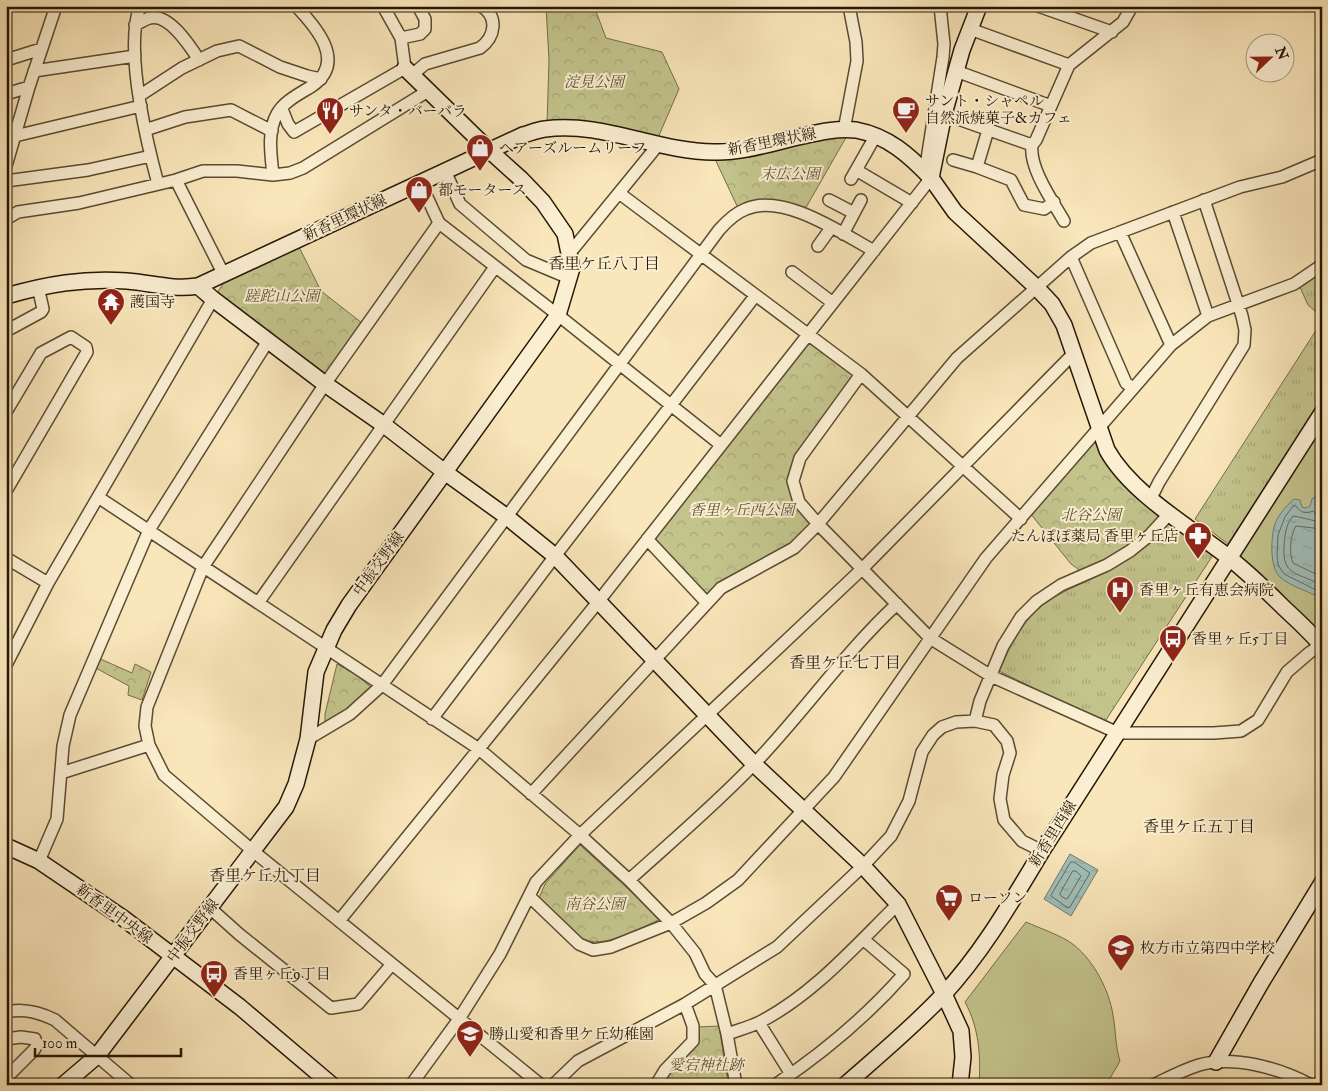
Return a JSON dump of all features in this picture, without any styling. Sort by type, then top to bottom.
[{"type":"street","points":[[6,166],[10,132],[19,124],[34,71],[56,6]]},
{"type":"street","points":[[140,6],[135,25],[135,56],[145,130],[158,184]]},
{"type":"street","points":[[273,174],[272,131],[278,112],[286,103],[321,79],[328,68],[328,55],[322,40],[310,21],[296,6]]},
{"type":"street","points":[[383,6],[401,38],[409,72]]},
{"type":"street","points":[[401,38],[420,34],[425,29],[425,19],[418,6]]},
{"type":"street","points":[[282,108],[288,124],[294,132],[426,64],[480,48],[487,43],[492,35],[494,24],[491,15],[481,6]]},
{"type":"street","points":[[844,130],[857,61],[856,42],[849,6]]},
{"type":"street","points":[[928,175],[944,44],[940,6]]},
{"type":"street","points":[[339,921],[598,602],[912,203],[928,175],[962,50],[979,6]]},
{"type":"street","points":[[1038,6],[1112,32]]},
{"type":"street","points":[[1064,221],[1034,165],[1031,152],[1032,145],[1036,140],[1069,66],[1124,22],[1132,6]]},
{"type":"street","points":[[135,25],[151,17],[161,18],[175,28],[187,41],[199,60]]},
{"type":"street","points":[[970,29],[1069,66]]},
{"type":"street","points":[[10,132],[140,101],[182,68],[217,51],[240,46],[280,67],[321,79]]},
{"type":"street","points":[[6,60],[42,49]]},
{"type":"street","points":[[34,71],[135,56]]},
{"type":"street","points":[[956,71],[1051,106]]},
{"type":"street","name":"中振交野線","points":[[63,1085],[97,1056],[286,807],[296,784],[308,740],[316,672],[334,630],[349,605],[446,473],[558,315],[572,268],[565,234],[543,202],[521,178],[490,151],[409,72]]},
{"type":"street","points":[[6,94],[29,87]]},
{"type":"street","points":[[6,219],[18,212],[80,204],[204,171],[290,173],[303,168],[428,91]]},
{"type":"street","points":[[145,130],[185,117],[231,110],[272,131]]},
{"type":"street","points":[[944,114],[1032,145]]},
{"type":"street","name":"新香里環状線","points":[[6,296],[38,287],[90,279],[128,281],[183,289],[198,286],[523,135],[543,129],[561,128],[603,132],[690,151],[715,152],[744,149],[818,132],[855,130],[876,136],[902,149],[928,175],[955,212],[1052,304],[1060,318],[1074,353],[1098,427],[1115,463],[1125,476],[1257,582],[1321,645]]},
{"type":"street","points":[[977,167],[988,130]]},
{"type":"street","points":[[876,136],[854,175],[912,203]]},
{"type":"street","points":[[569,254],[658,144]]},
{"type":"street","points":[[6,181],[88,170],[150,156]]},
{"type":"street","points":[[953,160],[1011,180],[1024,205],[1044,208],[1054,202]]},
{"type":"street","points":[[531,794],[721,588],[794,548],[818,524],[957,358],[1071,257],[1091,243],[1240,187],[1282,176],[1322,160]]},
{"type":"street","points":[[445,171],[460,204],[526,260],[569,278]]},
{"type":"street","points":[[176,180],[224,275]]},
{"type":"street","points":[[420,182],[439,223],[558,315],[721,446]]},
{"type":"street","points":[[619,193],[861,374],[1021,519]]},
{"type":"street","points":[[829,200],[854,213]]},
{"type":"street","points":[[843,234],[861,200]]},
{"type":"street","points":[[1151,498],[1244,345],[1245,330],[1238,304],[1204,200]]},
{"type":"street","points":[[308,740],[350,714],[382,685],[700,255],[719,230],[733,216],[747,208],[763,205],[795,209],[874,251]]},
{"type":"street","points":[[1173,212],[1208,316]]},
{"type":"street","points":[[439,223],[325,384],[203,567],[147,707],[145,726],[149,745],[164,775],[252,851],[541,1085]]},
{"type":"street","points":[[818,246],[831,228]]},
{"type":"street","points":[[1120,232],[1171,346]]},
{"type":"street","points":[[1071,257],[1126,383],[1133,388]]},
{"type":"street","points":[[529,896],[579,944],[593,950],[611,947],[671,923],[738,880],[834,777],[986,558],[1098,427],[1171,346],[1208,316],[1294,284],[1322,265]]},
{"type":"street","points":[[258,603],[495,267]]},
{"type":"street","points":[[792,272],[833,303]]},
{"type":"street","points":[[198,286],[325,384],[384,425],[507,517],[554,556],[754,764],[863,866],[898,904],[961,1031],[963,1058],[960,1085]]},
{"type":"street","points":[[6,330],[44,309],[38,287]]},
{"type":"street","points":[[432,719],[554,556],[755,296]]},
{"type":"street","points":[[6,665],[48,583],[213,299]]},
{"type":"street","points":[[6,412],[41,353],[71,337],[86,346],[87,352],[6,492]]},
{"type":"street","points":[[39,861],[57,819],[63,746],[70,715],[149,530],[268,341]]},
{"type":"street","points":[[411,1085],[459,1019],[500,954],[536,882],[580,836],[862,569],[1074,353]]},
{"type":"street","points":[[861,374],[800,458],[793,481],[799,502],[818,524],[930,638],[991,676],[1118,733],[1214,733],[1241,731],[1258,720],[1287,672],[1321,645]]},
{"type":"street","name":"新香里西線","points":[[845,1085],[918,1020],[944,994],[976,955],[1322,413]]},
{"type":"street","points":[[98,497],[479,749],[629,880],[671,923],[695,953],[705,974],[715,985],[727,1034],[736,1085]]},
{"type":"street","points":[[975,721],[980,701],[995,663],[1011,631],[1037,602],[1061,585],[1107,565],[1130,551],[1150,535],[1170,513]]},
{"type":"street","points":[[647,539],[707,603]]},
{"type":"street","points":[[6,558],[48,583]]},
{"type":"street","points":[[629,880],[754,764],[805,709],[876,623],[896,604]]},
{"type":"street","points":[[553,1085],[578,1061],[686,1004],[776,947],[863,866],[891,836],[909,801],[922,752],[933,735],[942,727],[956,722],[975,721],[994,725],[1008,741],[1010,754],[1003,776],[1000,799],[1004,820],[1022,841],[1042,851]]},
{"type":"street","points":[[60,773],[149,745]]},
{"type":"street","name":"新香里中央線","points":[[6,846],[39,861],[123,918],[240,1007],[332,1085]]},
{"type":"street","points":[[1216,1062],[1261,983],[1322,883]]},
{"type":"street","points":[[727,1034],[759,1022],[797,999],[816,984],[898,904]]},
{"type":"street","points":[[210,908],[331,1008],[358,1004],[392,964]]},
{"type":"street","points":[[775,1085],[847,1032],[904,974],[863,939]]},
{"type":"street","points":[[656,1085],[665,1070],[693,1041],[694,1026],[686,1004]]},
{"type":"street","points":[[6,1012],[19,1010],[41,1013],[55,1020],[131,1085]]},
{"type":"street","points":[[759,1022],[790,1074]]},
{"type":"street","points":[[6,1040],[21,1037],[35,1039],[38,1045],[6,1078]]},
{"type":"street","points":[[1153,1085],[1199,1065],[1216,1062],[1248,1063],[1279,1070],[1286,1079],[1311,1085]]},
{"type":"street","points":[[1317,1085],[1322,1080]]},
{"type":"green space","name":"淀見公園","points":[[546,6],[594,6],[606,38],[662,52],[679,89],[657,140],[547,125],[549,60]]},
{"type":"green space","name":"末広公園","points":[[848,134],[804,211],[738,208],[714,157]]},
{"type":"green space","name":"蹉跎山公園","points":[[299,247],[321,291],[362,323],[326,374],[217,293],[225,281]]},
{"type":"green space","points":[[1322,270],[1322,317],[1308,305],[1299,285]]},
{"type":"green space","points":[[1322,321],[1322,397],[1228,544],[1195,519]]},
{"type":"green space","name":"香里ヶ丘西公園","points":[[808,340],[856,376],[789,474],[814,524],[792,543],[719,584],[708,595],[656,541],[656,536]]},
{"type":"green space","points":[[1322,413],[1322,644],[1229,558]]},
{"type":"green space","name":"北谷公園","points":[[1097,432],[1165,513],[1129,549],[1082,572],[1071,564],[1030,513]]},
{"type":"green space","points":[[1169,524],[1172,524],[1213,555],[1104,723],[999,671],[1020,631],[1037,610],[1060,594],[1129,558]]},
{"type":"green space","points":[[96,657],[132,673],[135,664],[151,672],[142,700],[128,695],[129,686],[92,666]]},
{"type":"green space","points":[[337,664],[355,674],[372,688],[329,723],[325,721],[325,714]]},
{"type":"green space","name":"南谷公園","points":[[580,845],[661,919],[632,932],[600,942],[581,938],[571,930],[539,898],[545,884]]},
{"type":"green space","points":[[1026,922],[1057,935],[1074,945],[1088,959],[1100,977],[1111,1005],[1120,1061],[1109,1080],[1096,1085],[979,1085],[980,1063],[978,1042],[970,1012],[965,1002]]},
{"type":"green space","name":"愛宕神社跡","points":[[719,1026],[730,1085],[660,1085],[698,1027]]},
{"type":"water","points":[[1315,497],[1319,498],[1322,518],[1322,599],[1289,584],[1280,577],[1274,566],[1272,551],[1275,524],[1283,510],[1294,499],[1300,500],[1302,507],[1306,508],[1310,506],[1312,499]]},
{"type":"water","points":[[1070,854],[1098,870],[1071,916],[1044,899]]},
{"type":"place","name":"サント・シャペル 自然派焼菓子&カフェ","points":[[906,134]]},
{"type":"place","name":"サンタ・バーバラ","points":[[330,135]]},
{"type":"place","name":"ヘアーズルームリーフ","points":[[480,172]]},
{"type":"place","name":"都モータース","points":[[419,214]]},
{"type":"place","name":"護国寺","points":[[111,326]]},
{"type":"place","name":"たんぽぽ薬局 香里ヶ丘店","points":[[1198,560]]},
{"type":"place","name":"香里ヶ丘有恵会病院","points":[[1120,614]]},
{"type":"place","name":"香里ヶ丘5丁目","points":[[1173,663]]},
{"type":"place","name":"ローソン","points":[[949,922]]},
{"type":"place","name":"枚方市立第四中学校","points":[[1121,972]]},
{"type":"place","name":"香里ヶ丘9丁目","points":[[214,998]]},
{"type":"place","name":"勝山愛和香里ケ丘幼稚園","points":[[470,1058]]},
{"type":"district","name":"香里ケ丘八丁目","points":[[604,264]]},
{"type":"district","name":"香里ケ丘七丁目","points":[[845,663]]},
{"type":"district","name":"香里ケ丘五丁目","points":[[1199,827]]},
{"type":"district","name":"香里ケ丘九丁目","points":[[265,876]]}]
